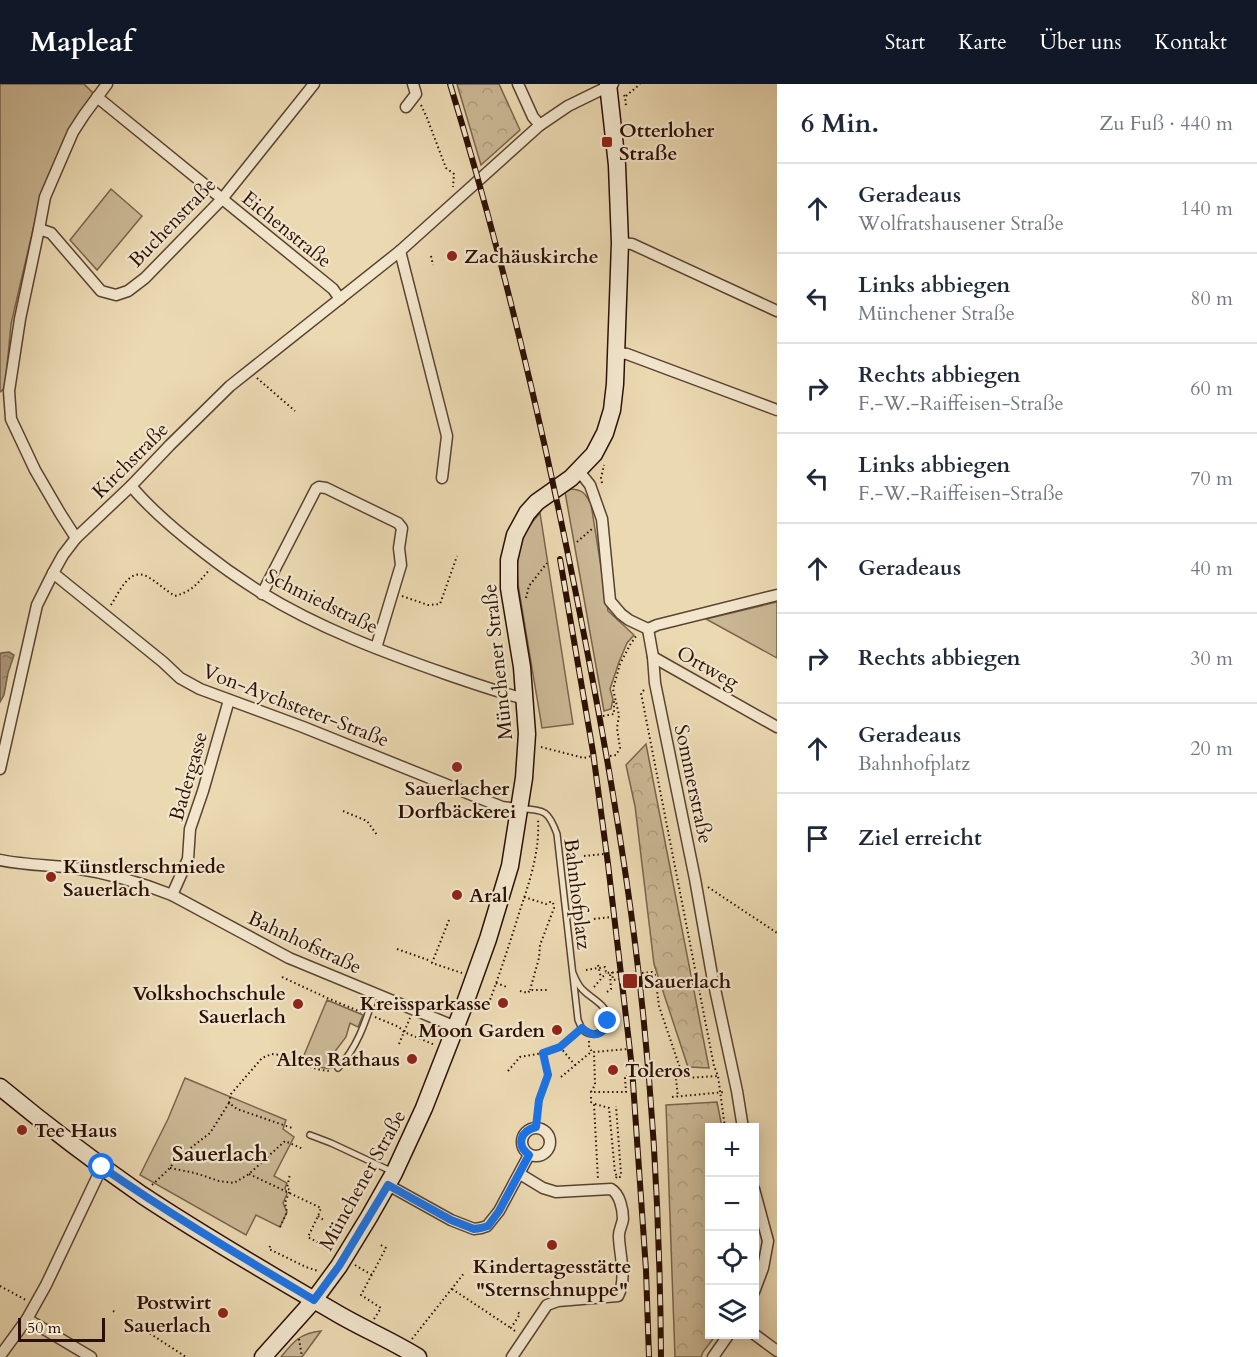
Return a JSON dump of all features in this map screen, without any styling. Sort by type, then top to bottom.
[{"type":"main road","name":"Münchener Straße","points":[[262,1357],[314,1300],[339,1266],[391,1179],[424,1108],[475,977],[527,809],[525,699],[518,636],[509,588],[509,560],[515,535],[527,513],[537,502],[579,471],[594,454],[605,433],[612,410],[620,243],[617,165],[610,85]]},
{"type":"main road","points":[[0,1087],[102,1167],[192,1227],[314,1300],[418,1357]]},
{"type":"street","points":[[11,419],[9,391],[20,319],[45,197],[73,132],[106,84]]},
{"type":"street","name":"Buchenstraße","points":[[39,229],[51,233],[101,291],[116,295],[128,291],[145,278],[222,199],[314,84]]},
{"type":"street","points":[[518,84],[540,125]]},
{"type":"street","name":"Kirchstraße","points":[[0,769],[37,605],[52,573],[76,538],[230,386],[400,251],[540,125],[568,106],[610,85]]},
{"type":"street","points":[[406,107],[414,89]]},
{"type":"street","name":"Eichenstraße","points":[[97,97],[333,289],[340,299]]},
{"type":"street","points":[[620,243],[632,244],[777,310]]},
{"type":"street","points":[[400,251],[447,436],[442,478]]},
{"type":"street","points":[[616,353],[627,354],[777,410]]},
{"type":"street","points":[[0,407],[11,419],[35,470],[76,538]]},
{"type":"street","points":[[579,471],[590,485],[602,519],[610,601],[629,620],[648,629],[777,595]]},
{"type":"street","name":"Schmiedstraße","points":[[131,486],[170,527],[262,594],[303,616],[376,648],[483,687],[525,699]]},
{"type":"street","points":[[262,594],[314,492],[319,487],[326,488],[400,525],[402,532],[399,548],[400,565],[376,648]]},
{"type":"street","name":"Von-Aychsteter-Straße","points":[[52,573],[180,678],[200,689],[303,726],[502,807],[527,809]]},
{"type":"street","name":"Sommerstraße","points":[[648,629],[655,683],[742,1123]]},
{"type":"street","name":"Ortweg","points":[[653,657],[777,726]]},
{"type":"street","name":"Badergasse","points":[[172,895],[188,859],[190,830],[229,700]]},
{"type":"street","name":"Bahnhofstraße","points":[[0,860],[76,868],[124,878],[172,895],[289,958],[456,1027]]},
{"type":"street","points":[[536,1127],[545,1131],[550,1140],[550,1145],[540,1156],[529,1155],[525,1152],[521,1141],[522,1136],[530,1128],[536,1127]]},
{"type":"street","points":[[391,1179],[451,1220],[478,1229],[488,1226],[499,1211],[529,1155]]},
{"type":"street","points":[[0,1356],[27,1319],[49,1279],[102,1167]]},
{"type":"street","points":[[512,1357],[547,1305],[558,1301],[618,1296],[623,1285],[618,1234],[623,1221],[616,1191],[611,1189],[556,1192],[543,1188],[519,1174]]},
{"type":"street","points":[[757,1285],[772,1243],[759,1204]]},
{"type":"street","points":[[27,1319],[91,1357]]},
{"type":"street","points":[[759,1338],[777,1351]]},
{"type":"street","points":[[713,1357],[726,1339]]},
{"type":"lane","name":"Bahnhofplatz","points":[[527,809],[545,812],[550,817],[557,834],[578,1020],[588,1034],[602,1032],[606,1028],[608,1017],[604,1009],[580,988],[573,973]]},
{"type":"lane","points":[[338,1068],[357,1043],[375,993]]},
{"type":"lane","points":[[310,1135],[331,1143],[391,1179]]},
{"type":"path","points":[[626,97],[640,84]]},
{"type":"path","points":[[414,89],[446,168],[454,174],[453,202]]},
{"type":"path","points":[[431,256],[433,265]]},
{"type":"path","points":[[251,369],[256,377],[295,411]]},
{"type":"path","points":[[577,542],[602,519]]},
{"type":"path","points":[[392,592],[428,605],[440,604],[457,556]]},
{"type":"path","points":[[105,615],[131,576],[139,573],[147,576],[175,596],[195,587],[216,561]]},
{"type":"path","points":[[632,630],[640,643]]},
{"type":"path","points":[[610,756],[616,754],[620,748],[618,715],[613,689],[620,664],[630,645],[631,648]]},
{"type":"path","points":[[649,686],[641,693],[711,1054],[718,1076],[724,1123]]},
{"type":"path","points":[[603,716],[614,714],[615,699]]},
{"type":"path","points":[[542,747],[584,758],[591,756]]},
{"type":"path","points":[[485,1009],[496,983],[532,873],[539,834],[538,818],[527,809]]},
{"type":"path","points":[[343,811],[367,821],[377,835]]},
{"type":"path","points":[[584,856],[604,854]]},
{"type":"path","points":[[695,879],[777,933]]},
{"type":"path","points":[[524,897],[546,904],[549,902],[554,904],[540,945],[539,958],[530,990]]},
{"type":"path","points":[[594,919],[612,917]]},
{"type":"path","points":[[432,961],[449,920]]},
{"type":"path","points":[[397,949],[475,977]]},
{"type":"path","points":[[539,958],[545,958]]},
{"type":"path","points":[[598,966],[601,978]]},
{"type":"path","points":[[585,970],[598,966],[605,967],[613,980],[620,979]]},
{"type":"path","points":[[597,984],[609,973],[619,972]]},
{"type":"path","points":[[642,973],[652,972],[655,975],[658,1006],[683,1077],[718,1076]]},
{"type":"path","points":[[607,992],[611,989],[609,973]]},
{"type":"path","points":[[282,977],[399,1027],[404,1032],[435,1045]]},
{"type":"path","points":[[496,983],[507,987]]},
{"type":"path","points":[[520,991],[528,993],[530,990],[547,990]]},
{"type":"path","points":[[488,993],[492,994]]},
{"type":"path","points":[[399,1044],[414,1009]]},
{"type":"path","points":[[508,1071],[520,1057],[560,1047],[582,1028]]},
{"type":"path","points":[[589,1046],[593,1052],[595,1085],[591,1092],[626,1092],[625,1078],[627,1075]]},
{"type":"path","points":[[560,1047],[575,1065]]},
{"type":"path","points":[[561,1077],[593,1052],[628,1049]]},
{"type":"path","points":[[536,1127],[539,1100],[548,1075],[543,1053]]},
{"type":"path","points":[[152,1185],[175,1160],[210,1133],[229,1103],[231,1094],[262,1058],[272,1054],[281,1055],[321,1070],[332,1071],[338,1068]]},
{"type":"path","points":[[651,1071],[681,1068]]},
{"type":"path","points":[[675,1069],[678,1097]]},
{"type":"path","points":[[672,1097],[702,1092],[720,1093]]},
{"type":"path","points":[[591,1097],[591,1102],[594,1104],[597,1175]]},
{"type":"path","points":[[229,1103],[237,1109],[292,1128]]},
{"type":"path","points":[[594,1104],[609,1108],[615,1173],[620,1177],[616,1106]]},
{"type":"path","points":[[170,1168],[234,1183],[249,1174],[285,1141],[303,1149]]},
{"type":"path","points":[[249,1174],[321,1208],[308,1237],[334,1251],[329,1257]]},
{"type":"path","points":[[290,1174],[287,1188],[290,1193]]},
{"type":"path","points":[[280,1227],[287,1212],[285,1203],[290,1193]]},
{"type":"path","points":[[318,1216],[325,1221]]},
{"type":"path","points":[[373,1322],[381,1308],[361,1294],[386,1248],[379,1244]]},
{"type":"path","points":[[270,1246],[269,1249],[317,1272],[318,1270]]},
{"type":"path","points":[[355,1265],[372,1275]]},
{"type":"path","points":[[410,1341],[465,1272]]},
{"type":"path","points":[[0,1286],[34,1304]]},
{"type":"path","points":[[452,1289],[525,1337]]},
{"type":"path","points":[[113,1311],[117,1313]]},
{"type":"path","points":[[511,1328],[520,1314],[516,1311]]},
{"type":"path","points":[[146,1331],[186,1357]]},
{"type":"path","points":[[299,1335],[302,1357]]},
{"type":"green space","points":[[0,84],[84,84],[94,94],[41,195],[11,324],[5,388],[0,392]]},
{"type":"green space","points":[[457,84],[499,84],[520,130],[481,165]]},
{"type":"green space","points":[[111,189],[142,216],[97,270],[70,240]]},
{"type":"green space","points":[[571,489],[583,493],[591,504],[608,611],[634,635],[627,643],[610,689],[613,699],[611,709],[604,711],[565,492]]},
{"type":"green space","points":[[540,513],[573,724],[542,728],[517,573],[518,554],[523,537]]},
{"type":"green space","points":[[777,602],[777,658],[706,619]]},
{"type":"green space","points":[[646,744],[709,1068],[688,1067],[654,964],[635,806],[626,765]]},
{"type":"green space","points":[[327,1000],[363,1015],[358,1027],[350,1023],[346,1037],[330,1058],[336,1066],[332,1068],[319,1067],[302,1060]]},
{"type":"green space","points":[[185,1078],[286,1120],[283,1129],[294,1137],[274,1176],[287,1183],[285,1188],[287,1194],[283,1203],[287,1212],[280,1227],[256,1215],[246,1235],[140,1175],[168,1119]]},
{"type":"green space","points":[[717,1102],[721,1123],[705,1123],[705,1339],[713,1339],[701,1357],[675,1357],[666,1105]]},
{"type":"green space","points":[[321,1331],[302,1357],[281,1357],[298,1339]]},
{"type":"water","points":[[9,652],[14,655],[4,695],[0,702],[0,655]]},
{"type":"railway","points":[[450,84],[503,272],[534,398],[575,589],[615,805],[634,935],[650,1093],[657,1198],[661,1357]]},
{"type":"railway","points":[[560,559],[593,752],[632,1068],[646,1270],[649,1357]]},
{"type":"place","name":"Otterloher Straße","points":[[607,142]]},
{"type":"place","name":"Zachäuskirche","points":[[452,256]]},
{"type":"place","name":"Sauerlacher Dorfbäckerei","points":[[457,767]]},
{"type":"place","name":"Künstlerschmiede Sauerlach","points":[[51,877]]},
{"type":"place","name":"Aral","points":[[457,895]]},
{"type":"place","name":"Sauerlach","points":[[630,981]]},
{"type":"place","name":"Kreissparkasse","points":[[503,1003]]},
{"type":"place","name":"Volkshochschule Sauerlach","points":[[298,1004]]},
{"type":"place","name":"Moon Garden","points":[[557,1030]]},
{"type":"place","name":"Altes Rathaus","points":[[412,1059]]},
{"type":"place","name":"Toleros","points":[[613,1070]]},
{"type":"place","name":"Tee Haus","points":[[22,1130]]},
{"type":"place","name":"Kindertagesstätte \"Sternschnuppe\"","points":[[552,1245]]},
{"type":"place","name":"Postwirt Sauerlach","points":[[223,1313]]},
{"type":"district","name":"Sauerlach","points":[[220,1153]]},
{"type":"route","points":[[102,1167],[192,1227],[314,1300],[339,1266],[388,1185],[468,1227],[478,1229],[488,1226],[499,1211],[529,1155],[525,1152],[521,1141],[522,1136],[530,1128],[536,1127],[539,1100],[548,1075],[543,1053],[560,1047],[582,1028],[588,1034],[602,1032],[608,1021]]}]
